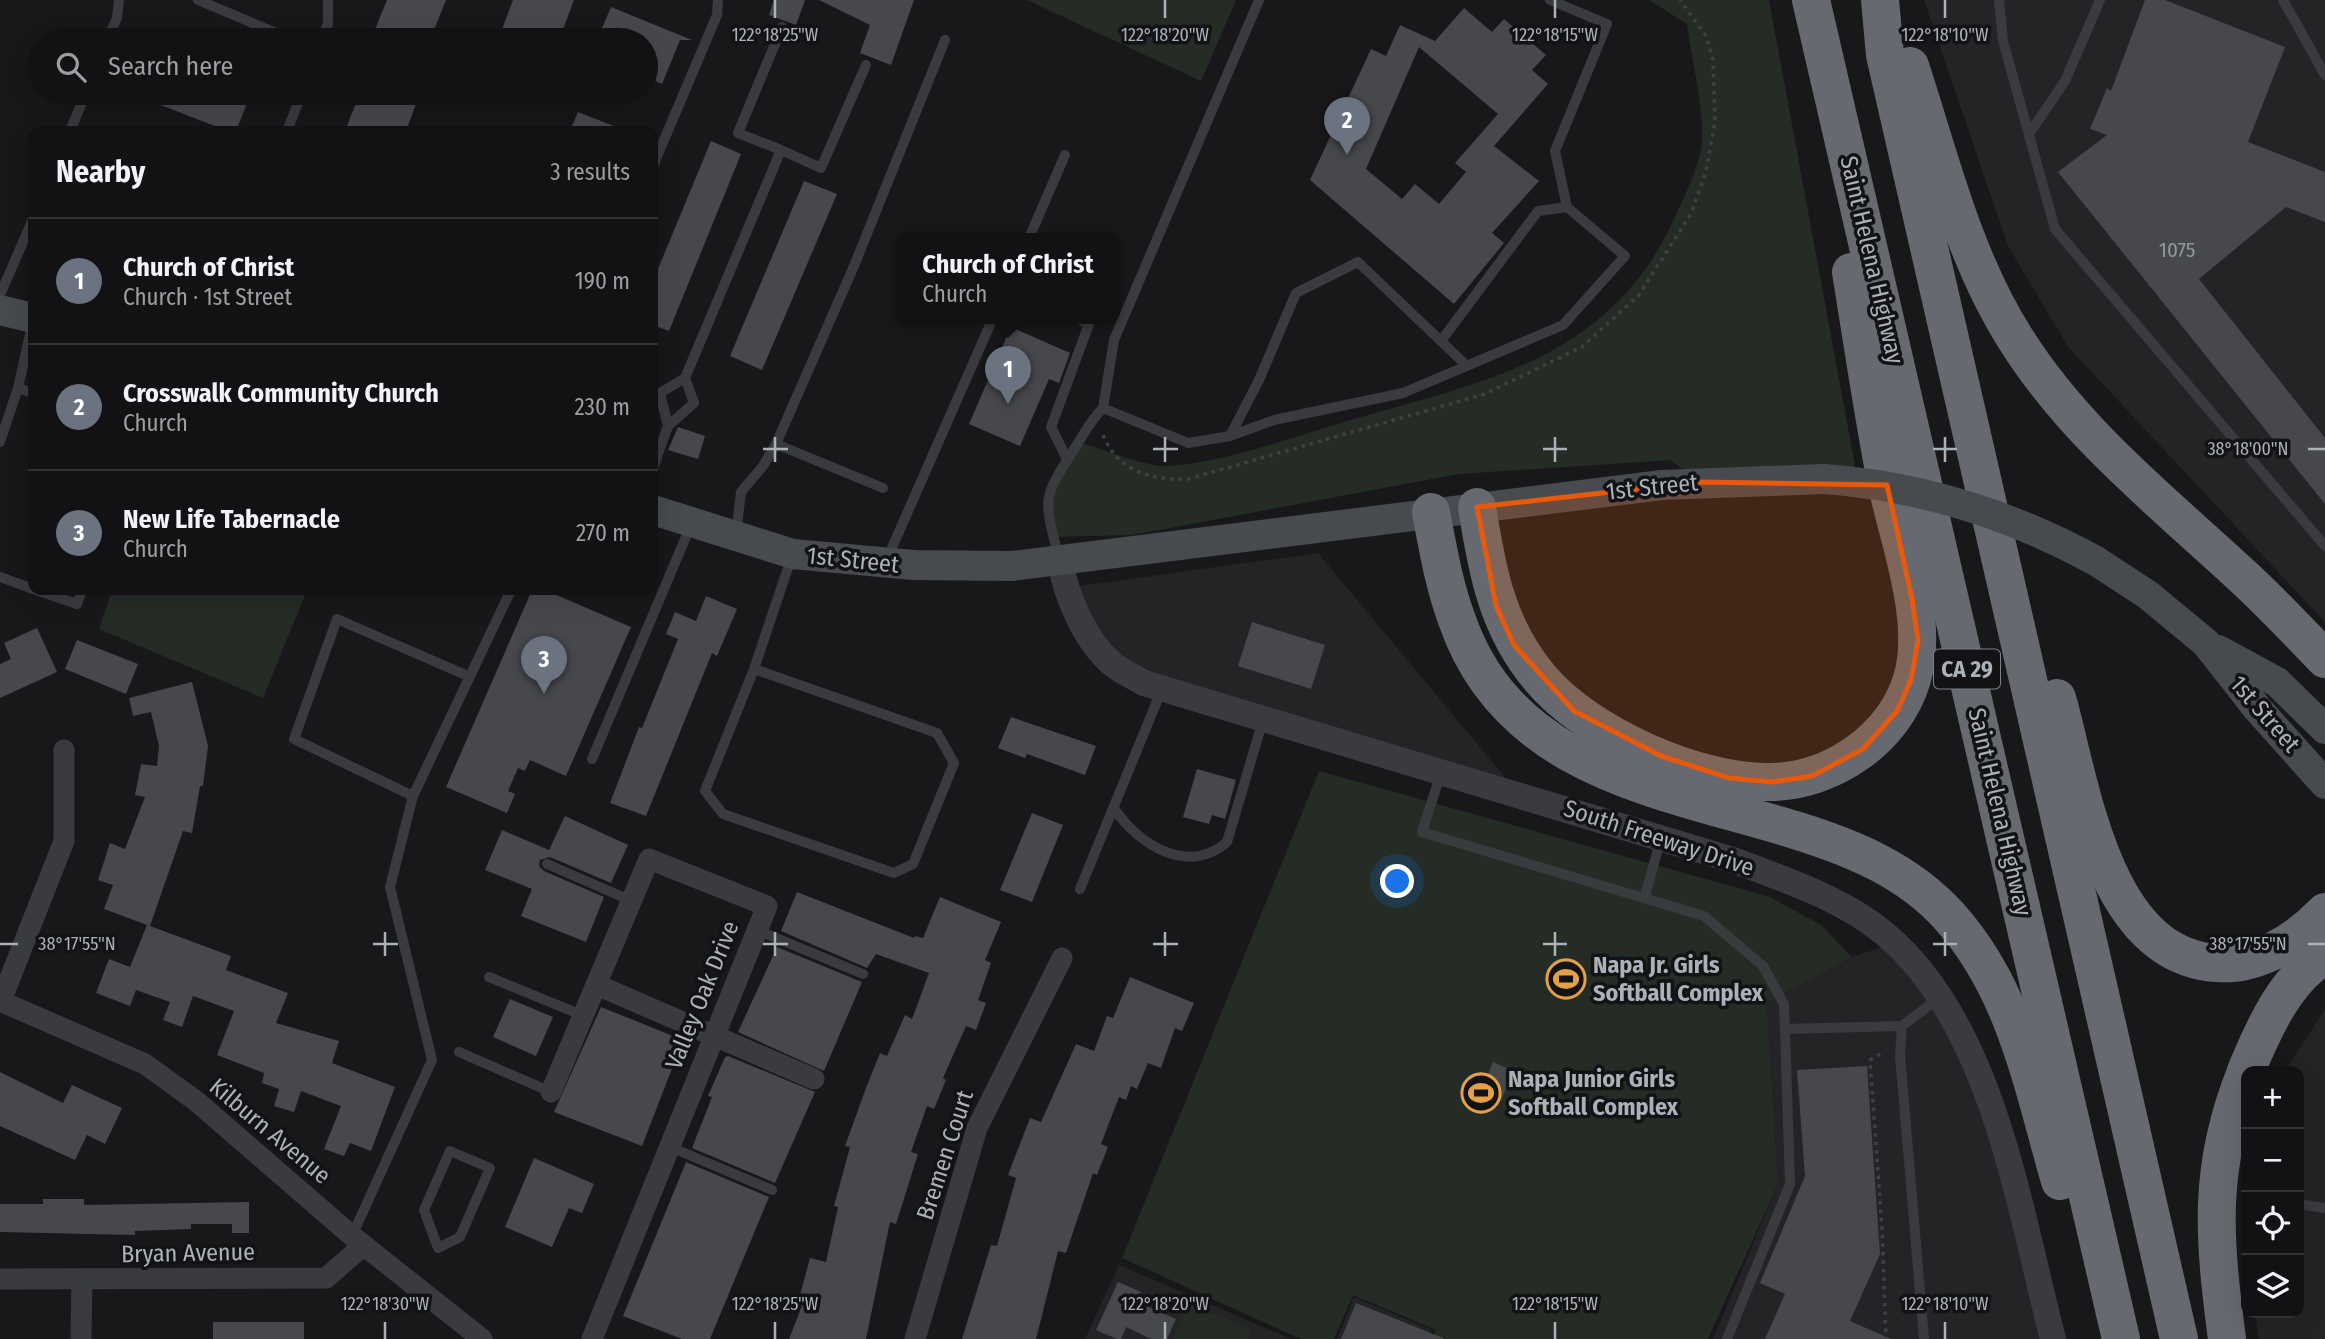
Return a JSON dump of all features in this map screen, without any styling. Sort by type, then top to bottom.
[{"type":"highway","points":[[1477,507],[1496,606],[1514,645],[1541,680],[1574,712],[1609,733],[1706,772],[1772,782],[1812,776],[1847,760],[1877,737],[1896,712],[1911,680],[1916,659],[1916,620],[1879,444],[1837,190],[1811,0]]},
{"type":"highway","name":"Saint Helena Highway","points":[[1811,0],[2121,1339]]},
{"type":"highway","points":[[1881,0],[1904,47],[1973,255],[1993,299],[2021,348],[2073,416],[2107,452],[2276,608],[2325,659]]},
{"type":"highway","name":"CA 29","points":[[1881,0],[1885,55],[2179,1339]]},
{"type":"highway","points":[[1948,334],[2104,862],[2123,904],[2151,938],[2169,950],[2188,959],[2230,964],[2269,953],[2302,933],[2325,912]]},
{"type":"highway","points":[[1431,512],[1443,574],[1470,652],[1491,686],[1516,716],[1545,740],[1580,760],[1619,776],[1816,837],[1880,862],[1927,895],[1965,934],[1986,964],[2009,1008],[2106,1339]]},
{"type":"highway","points":[[2249,1066],[2278,1008],[2299,975],[2325,955]]},
{"type":"highway","points":[[2278,1008],[2325,981]]},
{"type":"highway","points":[[2227,1339],[2216,1255],[2216,1194],[2227,1133],[2241,1088]]},
{"type":"main road","points":[[0,310],[28,317]]},
{"type":"main road","name":"1st Street","points":[[658,512],[793,554],[886,563],[1012,566],[1674,484],[1824,479],[1895,487],[1951,499],[2025,525],[2096,561],[2148,595],[2206,643],[2277,682],[2325,729]]},
{"type":"main road","name":"1st Street","points":[[2206,643],[2257,708],[2325,784]]},
{"type":"street","name":"South Freeway Drive","points":[[1060,561],[1065,587],[1092,638],[1111,663],[1144,683],[1733,860],[1797,884],[1849,909],[1904,951],[1920,968],[1962,1032],[1980,1076],[2007,1163],[2053,1339]]},
{"type":"street","points":[[1,1001],[64,841],[64,750]]},
{"type":"street","name":"Valley Oak Drive","points":[[551,1092],[649,859],[767,906],[592,1339]]},
{"type":"street","name":"Bremen Court","points":[[915,1339],[977,1128],[1062,958]]},
{"type":"street","points":[[597,985],[814,1079]]},
{"type":"street","name":"Kilburn Avenue","points":[[1,1001],[145,1064],[196,1101],[358,1240],[482,1339]]},
{"type":"street","name":"Bryan Avenue","points":[[0,1279],[326,1278],[358,1240]]},
{"type":"street","points":[[81,1339],[82,1280]]},
{"type":"lane","points":[[111,28],[119,0]]},
{"type":"lane","points":[[198,0],[264,28]]},
{"type":"lane","points":[[326,28],[328,0]]},
{"type":"lane","points":[[658,154],[717,15],[718,0]]},
{"type":"lane","points":[[1060,561],[1048,492],[1066,457],[1099,412],[1114,340],[1259,0]]},
{"type":"lane","points":[[1099,412],[1188,443],[1230,436],[1274,420],[1403,393],[1563,325],[1625,256],[1567,207],[1555,151],[1606,24],[1550,0]]},
{"type":"lane","points":[[1999,0],[2003,41],[2054,229],[2325,547]]},
{"type":"lane","points":[[2029,134],[2065,81],[2100,0]]},
{"type":"lane","points":[[2283,0],[2325,75]]},
{"type":"lane","points":[[782,27],[738,133],[821,168],[866,65]]},
{"type":"lane","points":[[735,536],[741,492],[763,466],[776,444],[854,266],[944,40]]},
{"type":"lane","points":[[72,126],[81,105]]},
{"type":"lane","points":[[289,126],[297,105]]},
{"type":"lane","points":[[668,426],[660,393],[685,378],[780,150]]},
{"type":"lane","points":[[1031,233],[1065,155]]},
{"type":"lane","points":[[1441,341],[1538,211],[1567,207]]},
{"type":"lane","points":[[0,295],[28,231]]},
{"type":"lane","points":[[1230,436],[1259,380],[1296,293],[1358,262],[1467,366]]},
{"type":"lane","points":[[886,563],[990,324]]},
{"type":"lane","points":[[1066,457],[1051,427],[1089,324]]},
{"type":"lane","points":[[0,442],[18,388],[28,341]]},
{"type":"lane","points":[[658,453],[668,426],[694,403],[685,378]]},
{"type":"lane","points":[[18,388],[28,391]]},
{"type":"lane","points":[[776,444],[883,488]]},
{"type":"lane","points":[[592,759],[692,522]]},
{"type":"lane","points":[[754,669],[937,733],[954,764],[912,864],[894,873],[723,814],[705,791],[754,669],[793,554]]},
{"type":"lane","points":[[0,577],[28,587]]},
{"type":"lane","points":[[51,595],[77,604],[80,595]]},
{"type":"lane","points":[[358,1240],[432,1060],[390,887],[413,796],[508,595]]},
{"type":"lane","points":[[413,796],[294,738],[337,619],[468,676]]},
{"type":"lane","points":[[1080,889],[1162,689]]},
{"type":"lane","points":[[1114,808],[1126,827],[1146,843],[1170,853],[1196,857],[1212,855],[1227,842],[1263,720]]},
{"type":"lane","points":[[1442,771],[1422,832],[1645,896],[1704,916],[1735,939],[1763,966],[1776,986],[1784,1004],[1790,1184],[1727,1339]]},
{"type":"lane","points":[[1645,896],[1662,838]]},
{"type":"lane","points":[[547,864],[632,901]]},
{"type":"lane","points":[[757,930],[863,974]]},
{"type":"lane","points":[[489,977],[583,1016]]},
{"type":"lane","points":[[1785,1029],[1902,1026],[1940,997]]},
{"type":"lane","points":[[1902,1026],[1900,1055],[1924,1339]]},
{"type":"lane","points":[[459,1052],[551,1092]]},
{"type":"lane","points":[[668,1146],[772,1190]]},
{"type":"lane","points":[[450,1151],[490,1168],[460,1237],[438,1248],[424,1210],[450,1151]]},
{"type":"lane","points":[[2304,1205],[2325,1208]]},
{"type":"path","points":[[1099,412],[1110,453],[1137,472],[1161,480],[1188,479],[1485,394],[1582,347],[1638,296],[1664,260],[1691,214],[1706,173],[1715,120],[1713,60],[1706,36],[1680,0]]},
{"type":"path","points":[[1880,1054],[1870,1060],[1882,1230],[1886,1339]]},
{"type":"highlighted area","points":[[1700,482],[1887,485],[1912,599],[1918,640],[1911,680],[1897,711],[1863,749],[1812,776],[1772,782],[1729,778],[1661,756],[1574,711],[1514,645],[1496,606],[1477,507]]},
{"type":"shaded area","points":[[1027,0],[1236,0],[1201,81]]},
{"type":"shaded area","points":[[1649,0],[1769,0],[1858,482],[1700,482],[1670,460],[1459,474],[1132,535],[1053,537],[1050,511],[1055,487],[1059,475],[1079,442],[1157,466],[1189,464],[1239,454],[1456,390],[1501,374],[1543,355],[1582,332],[1617,302],[1648,265],[1674,219],[1701,150],[1699,98],[1687,24]]},
{"type":"shaded area","points":[[1924,0],[2325,0],[2325,622],[2069,348],[2008,246]]},
{"type":"shaded area","points":[[1318,553],[1519,794],[1111,663],[1065,588]]},
{"type":"shaded area","points":[[110,595],[305,595],[263,698],[99,629]]},
{"type":"shaded area","name":"Napa Junior Girls Softball Complex","points":[[1319,771],[1770,897],[1821,925],[1852,957],[1767,1003],[1778,1184],[1708,1339],[1433,1339],[1436,1330],[1353,1295],[1334,1339],[1301,1339],[1122,1258]]},
{"type":"shaded area","points":[[1895,943],[1962,1032],[2053,1339],[1713,1339],[1778,1184],[1767,1003],[1852,957]]},
{"type":"shaded area","points":[[2325,1009],[2325,1339],[2259,1339],[2256,1318],[2304,1318],[2304,1066],[2288,1066]]},
{"type":"shaded area","points":[[1119,1265],[1291,1339],[1085,1339]]},
{"type":"shaded area","points":[[1354,1297],[1432,1330],[1429,1339],[1337,1339]]},
{"type":"shaded area","points":[[1188,1303],[1251,1330],[1247,1339],[1173,1339]]},
{"type":"building","points":[[387,0],[446,0],[435,28],[376,28]]},
{"type":"building","points":[[513,0],[574,0],[564,28],[502,28]]},
{"type":"building","points":[[774,0],[805,0],[796,25],[769,15]]},
{"type":"building","points":[[819,0],[914,0],[891,65],[860,53],[870,25]]},
{"type":"building","points":[[2145,0],[2165,0],[2285,47],[2248,142],[2325,172],[2325,222],[2286,207],[2199,279],[2325,438],[2325,504],[2058,172],[2107,135],[2090,129],[2107,88],[2111,91]]},
{"type":"building","points":[[611,7],[692,40],[680,40],[662,84],[658,82],[658,28],[602,28]]},
{"type":"building","points":[[1464,8],[1492,32],[1504,19],[1546,55],[1532,70],[1548,84],[1494,146],[1539,181],[1492,233],[1504,243],[1454,304],[1310,180],[1371,49],[1386,56],[1400,25],[1435,41]],"holes":[[[1419,47],[1498,114],[1455,163],[1466,172],[1439,204],[1415,184],[1402,199],[1366,169]]]},
{"type":"building","points":[[161,105],[246,105],[238,126],[215,126]]},
{"type":"building","points":[[355,105],[416,105],[408,126],[347,126]]},
{"type":"building","points":[[578,112],[614,126],[572,126]]},
{"type":"building","points":[[711,141],[741,154],[669,331],[658,327],[658,269]]},
{"type":"building","points":[[804,181],[837,194],[762,370],[730,356]]},
{"type":"building","points":[[1011,327],[1070,353],[1059,383],[1049,379],[1020,446],[969,424]]},
{"type":"building","points":[[678,427],[705,436],[698,459],[668,450]]},
{"type":"building","points":[[530,595],[557,595],[631,627],[566,776],[530,760],[525,771],[518,768],[508,791],[515,794],[507,813],[446,787]]},
{"type":"building","points":[[706,596],[737,609],[717,656],[712,653],[646,816],[610,803],[639,727],[642,728],[678,639],[666,634],[675,612],[696,621]]},
{"type":"building","points":[[1252,622],[1325,645],[1311,689],[1238,666]]},
{"type":"building","points":[[37,628],[57,672],[0,698],[0,664],[11,659],[4,643]]},
{"type":"building","points":[[77,640],[138,664],[126,694],[65,669]]},
{"type":"building","points":[[192,682],[208,746],[203,786],[200,786],[192,833],[183,831],[150,926],[231,956],[226,970],[288,993],[276,1023],[339,1041],[332,1063],[395,1087],[371,1151],[350,1143],[344,1156],[324,1149],[341,1106],[301,1091],[294,1112],[274,1106],[279,1089],[262,1083],[264,1073],[217,1055],[234,1011],[193,996],[182,1027],[163,1020],[170,1002],[136,990],[130,1006],[96,993],[109,959],[130,967],[147,925],[104,909],[113,885],[98,880],[110,843],[125,849],[145,797],[135,795],[141,764],[157,766],[159,746],[151,712],[133,716],[129,698]]},
{"type":"building","points":[[1011,717],[1096,746],[1085,775],[1027,754],[1025,758],[998,748]]},
{"type":"building","points":[[1197,769],[1236,780],[1225,819],[1212,815],[1209,824],[1183,817]]},
{"type":"building","points":[[1032,813],[1063,825],[1032,902],[1000,890]]},
{"type":"building","points":[[565,816],[628,845],[611,883],[550,857],[540,860],[539,866],[544,871],[604,897],[586,942],[521,916],[532,889],[485,870],[502,830],[549,850]]},
{"type":"building","points":[[797,892],[914,938],[923,938],[940,897],[1001,922],[985,960],[991,963],[978,1000],[986,1003],[976,1030],[966,1026],[943,1078],[946,1080],[934,1109],[927,1106],[911,1152],[918,1154],[896,1224],[890,1222],[866,1339],[789,1339],[800,1311],[796,1310],[810,1258],[826,1262],[838,1207],[834,1206],[850,1147],[845,1146],[866,1088],[880,1053],[887,1056],[905,1015],[912,1019],[929,973],[876,954],[867,968],[781,931]]},
{"type":"building","points":[[777,947],[862,982],[824,1071],[738,1032]]},
{"type":"building","points":[[1130,977],[1194,1003],[1182,1031],[1175,1028],[1161,1068],[1148,1063],[1137,1089],[1131,1086],[1126,1100],[1119,1097],[1101,1144],[1108,1147],[1097,1175],[1093,1173],[1066,1253],[1058,1251],[1036,1339],[962,1339],[991,1245],[997,1246],[1016,1178],[1008,1175],[1030,1118],[1041,1122],[1076,1044],[1094,1051],[1107,1016],[1113,1018]]},
{"type":"building","points":[[510,999],[553,1017],[536,1056],[493,1037]]},
{"type":"building","points":[[601,1007],[683,1040],[642,1146],[554,1112]]},
{"type":"building","points":[[725,1057],[815,1092],[775,1183],[692,1148],[712,1097],[708,1096]]},
{"type":"building","points":[[1493,1062],[1513,1071],[1501,1101],[1481,1093]]},
{"type":"building","points":[[1867,1066],[1880,1254],[1850,1321],[1891,1339],[1765,1339],[1785,1294],[1760,1283],[1805,1176],[1797,1070]]},
{"type":"building","points":[[0,1072],[63,1103],[72,1085],[122,1108],[105,1144],[87,1135],[75,1160],[0,1126]]},
{"type":"building","points":[[534,1158],[594,1184],[582,1213],[569,1208],[552,1247],[505,1227]]},
{"type":"building","points":[[686,1162],[769,1197],[710,1339],[682,1339],[623,1316]]},
{"type":"building","points":[[43,1199],[84,1199],[84,1205],[249,1202],[249,1233],[232,1233],[232,1224],[191,1224],[191,1229],[135,1231],[135,1235],[0,1232],[0,1204],[43,1204]]},
{"type":"building","points":[[1118,1282],[1141,1292],[1137,1302],[1176,1319],[1167,1339],[1151,1339],[1126,1327],[1121,1339],[1096,1330]]},
{"type":"building","points":[[1356,1303],[1443,1338],[1443,1339],[1341,1339]]},
{"type":"building","points":[[213,1322],[304,1322],[304,1339],[213,1339]]},
{"type":"place","name":"Crosswalk Community Church","points":[[1347,155]]},
{"type":"place","name":"Church of Christ","points":[[1008,404]]},
{"type":"place","name":"New Life Tabernacle","points":[[544,694]]},
{"type":"place","name":"Napa Jr. Girls Softball Complex","points":[[1566,979]]},
{"type":"place","name":"Napa Junior Girls Softball Complex","points":[[1481,1093]]}]
